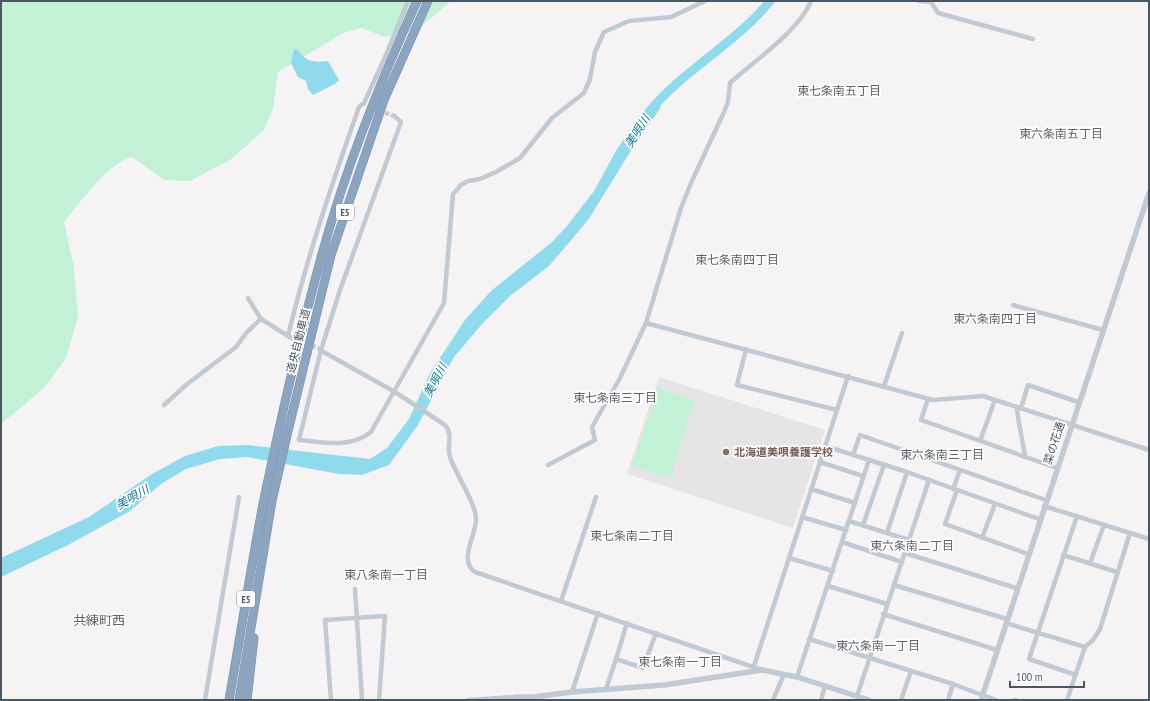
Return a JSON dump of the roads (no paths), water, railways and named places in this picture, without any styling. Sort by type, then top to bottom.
[{"type":"highway","name":"道央自動車道","points":[[229,700],[268,500],[322,254],[342,190],[376,98],[417,1]]},
{"type":"highway","name":"道央自動車道","points":[[283,430],[331,255],[347,206],[384,100],[428,1]]},
{"type":"highway","name":"道央自動車道","points":[[239,700],[262,555],[268,500]]},
{"type":"highway","points":[[247,700],[262,555]]},
{"type":"street","points":[[288,336],[318,225],[359,107],[364,103],[408,1]]},
{"type":"street","points":[[394,116],[402,122],[350,261],[320,349],[299,440],[340,444],[354,442],[364,438],[371,432],[444,303],[453,194],[461,185],[468,181],[480,179],[516,161],[552,118],[584,93],[590,79],[595,52],[604,32],[629,21],[671,17],[705,1]]},
{"type":"street","points":[[548,465],[595,440],[592,427],[620,378],[646,323],[681,208],[728,102],[730,83],[788,33],[802,17],[811,1]]},
{"type":"street","points":[[919,1],[931,2],[938,13],[1033,39]]},
{"type":"street","points":[[364,103],[370,106]]},
{"type":"street","name":"菜の花通","points":[[982,697],[1007,621],[1016,588],[1149,193]]},
{"type":"street","points":[[248,298],[261,319],[294,339]]},
{"type":"street","points":[[1013,305],[1103,330]]},
{"type":"street","points":[[164,405],[186,385],[236,347],[247,332],[261,319]]},
{"type":"street","points":[[646,323],[933,400],[949,400],[983,396],[1149,450]]},
{"type":"street","points":[[884,386],[902,333]]},
{"type":"street","points":[[320,349],[395,392],[406,401],[445,425],[449,430],[449,456],[477,518],[467,563],[475,572],[754,666],[762,670],[797,677],[869,700]]},
{"type":"street","points":[[746,349],[737,385],[837,410]]},
{"type":"street","points":[[754,666],[848,376]]},
{"type":"street","points":[[1025,457],[1023,439],[1018,424],[1019,408],[1028,385],[1078,402]]},
{"type":"street","points":[[928,398],[921,420],[1057,468]]},
{"type":"street","points":[[980,441],[995,400]]},
{"type":"street","points":[[853,455],[860,435],[960,470],[1077,516],[1149,539]]},
{"type":"street","points":[[825,446],[884,464],[1039,519]]},
{"type":"street","points":[[797,677],[869,460]]},
{"type":"street","points":[[820,462],[863,476]]},
{"type":"street","points":[[863,525],[884,464]]},
{"type":"street","points":[[960,470],[945,524],[1028,554]]},
{"type":"street","points":[[886,533],[907,472]]},
{"type":"street","points":[[857,696],[883,614],[929,480]]},
{"type":"street","points":[[811,489],[854,503]]},
{"type":"street","points":[[206,700],[239,497]]},
{"type":"street","points":[[561,601],[596,497]]},
{"type":"street","points":[[982,538],[995,504]]},
{"type":"street","points":[[1076,675],[1029,659],[1077,516]]},
{"type":"street","points":[[802,517],[846,530]]},
{"type":"street","points":[[849,521],[909,540]]},
{"type":"street","points":[[1090,563],[1104,525]]},
{"type":"street","points":[[1067,700],[1085,646],[1093,640],[1100,629],[1130,533]]},
{"type":"street","points":[[842,542],[902,562]]},
{"type":"street","points":[[905,553],[1016,588]]},
{"type":"street","points":[[1064,555],[1117,572]]},
{"type":"street","points":[[789,558],[833,571]]},
{"type":"street","points":[[894,585],[1007,621],[1037,633],[1085,646]]},
{"type":"street","points":[[828,586],[887,604]]},
{"type":"street","points":[[355,589],[362,700]]},
{"type":"street","points":[[572,692],[598,613]]},
{"type":"street","points":[[883,614],[997,650]]},
{"type":"street","points":[[331,700],[325,620],[385,616],[379,700]]},
{"type":"street","points":[[606,690],[627,623]]},
{"type":"street","points":[[616,659],[643,668],[656,633]]},
{"type":"street","points":[[809,639],[953,684],[982,697],[996,700]]},
{"type":"street","points":[[468,700],[516,697],[531,698],[572,692],[664,685],[762,670]]},
{"type":"street","points":[[901,700],[912,671]]},
{"type":"street","points":[[773,700],[784,674]]},
{"type":"street","points":[[948,700],[953,684]]},
{"type":"street","points":[[821,700],[825,686]]},
{"type":"water","points":[[294,49],[311,61],[328,61],[339,80],[335,84],[313,95],[308,89],[306,81],[298,77],[291,63]]},
{"type":"water","points":[[653,102],[661,107],[630,152],[590,217],[549,266],[510,296],[483,323],[454,357],[418,425],[389,465],[362,475],[339,474],[247,457],[220,459],[186,469],[161,484],[130,511],[70,544],[1,577],[1,558],[89,517],[152,474],[185,456],[218,446],[248,445],[370,459],[387,448],[409,419],[430,373],[465,320],[491,291],[552,242],[567,226],[594,191],[617,149],[641,114]]},
{"type":"waterway","name":"美唄川","points":[[648,113],[677,83],[741,31],[770,1]]},
{"type":"tunnel","points":[[379,110],[394,116]]},
{"type":"tunnel","points":[[293,339],[319,348]]},
{"type":"place","name":"北海道美唄養護学校","points":[[726,452]]},
{"type":"district","name":"東七条南五丁目","points":[[839,90]]},
{"type":"district","name":"東六条南五丁目","points":[[1061,133]]},
{"type":"district","name":"東七条南四丁目","points":[[737,259]]},
{"type":"district","name":"東六条南四丁目","points":[[995,318]]},
{"type":"district","name":"東七条南三丁目","points":[[615,397]]},
{"type":"district","name":"東六条南三丁目","points":[[942,454]]},
{"type":"district","name":"東七条南二丁目","points":[[632,535]]},
{"type":"district","name":"東六条南二丁目","points":[[912,545]]},
{"type":"district","name":"東八条南一丁目","points":[[386,574]]},
{"type":"district","name":"共練町西","points":[[99,620]]},
{"type":"district","name":"東六条南一丁目","points":[[878,645]]},
{"type":"district","name":"東七条南一丁目","points":[[680,661]]}]
